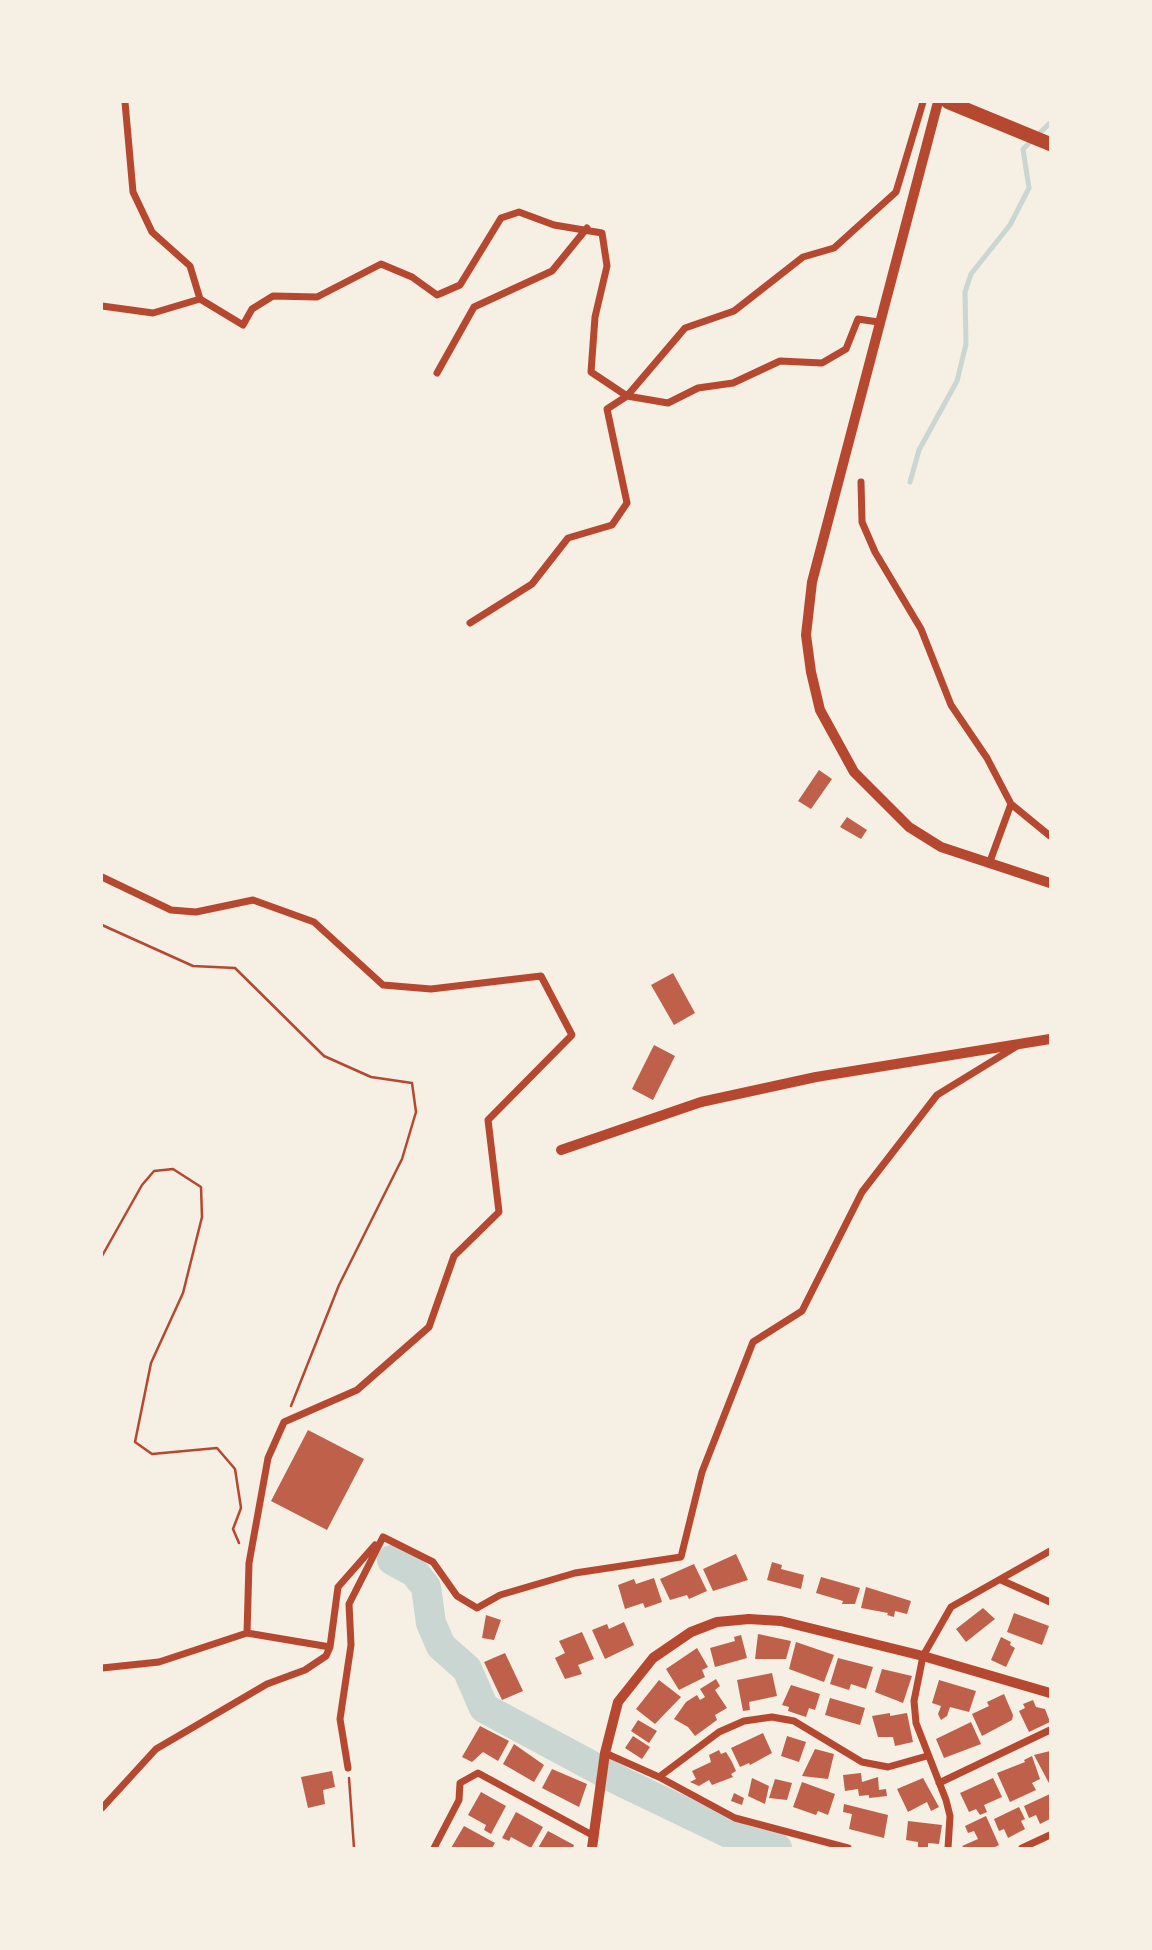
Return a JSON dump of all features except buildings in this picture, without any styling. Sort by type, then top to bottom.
[{"type":"highway","points":[[948,102],[1051,144]]},
{"type":"street","points":[[124,102],[134,192],[152,232],[190,266],[200,299],[243,325],[252,309],[273,296],[317,297],[381,264],[412,277],[437,295],[460,285],[501,218],[519,212],[554,225],[587,228],[602,233],[607,267],[595,317],[592,372],[627,396],[668,403],[698,388],[733,383],[780,361],[822,363],[846,349],[858,319],[878,322]]},
{"type":"street","points":[[470,623],[532,584],[568,538],[612,525],[627,503],[607,409],[627,396],[685,328],[734,311],[803,257],[834,248],[895,192],[923,102]]},
{"type":"street","points":[[938,102],[878,322],[812,582],[806,635],[811,673],[820,710],[854,772],[876,798],[909,827],[941,847],[1051,883]]},
{"type":"street","points":[[437,373],[474,307],[552,271],[587,228]]},
{"type":"street","points":[[102,306],[153,313],[200,299]]},
{"type":"street","points":[[861,482],[862,522],[875,552],[921,629],[951,705],[987,758],[1011,804],[1051,836]]},
{"type":"street","points":[[989,864],[1011,804]]},
{"type":"street","points":[[102,877],[172,910],[196,912],[253,900],[314,922],[383,985],[431,989],[541,976],[572,1035],[488,1120],[499,1212],[454,1256],[429,1327],[357,1390],[284,1422],[268,1458],[249,1563],[247,1633]]},
{"type":"street","points":[[561,1150],[701,1102],[816,1077],[1051,1039]]},
{"type":"street","points":[[383,1536],[433,1562],[457,1596],[477,1608],[500,1595],[575,1573],[681,1557],[702,1472],[753,1342],[802,1311],[862,1192],[937,1096],[1024,1042]]},
{"type":"street","points":[[102,1808],[156,1749],[267,1684],[305,1670],[326,1656],[330,1647],[338,1587],[383,1536]]},
{"type":"street","points":[[348,1768],[340,1719],[351,1644],[349,1604],[383,1536]]},
{"type":"street","points":[[948,1849],[950,1816],[916,1723],[914,1702],[923,1656],[951,1607],[1051,1551]]},
{"type":"street","points":[[1001,1580],[1051,1602]]},
{"type":"street","points":[[592,1849],[605,1754],[618,1702],[653,1658],[691,1632],[717,1622],[749,1619],[781,1621],[923,1656],[1051,1693]]},
{"type":"street","points":[[102,1668],[159,1662],[247,1633],[330,1647]]},
{"type":"street","points":[[659,1777],[719,1732],[744,1721],[772,1717],[794,1721],[862,1762],[888,1767],[927,1756]]},
{"type":"street","points":[[939,1783],[1051,1730]]},
{"type":"street","points":[[605,1754],[659,1777],[735,1818],[848,1849]]},
{"type":"street","points":[[434,1849],[459,1800],[460,1783],[478,1773],[594,1836]]},
{"type":"street","points":[[1022,1849],[1051,1835]]},
{"type":"path","points":[[102,925],[193,966],[236,968],[324,1056],[371,1077],[412,1083],[416,1112],[402,1159],[339,1285],[284,1422]]},
{"type":"path","points":[[102,1256],[142,1185],[154,1171],[173,1169],[201,1188],[202,1217],[183,1293],[152,1363],[135,1441],[152,1454],[217,1448],[235,1469],[241,1508],[233,1529],[249,1563]]},
{"type":"path","points":[[348,1768],[354,1849]]},
{"type":"waterway","points":[[910,482],[919,450],[957,381],[966,344],[965,292],[971,274],[1010,225],[1029,188],[1023,149],[1050,123]]},
{"type":"waterway","points":[[392,1560],[414,1572],[426,1587],[431,1623],[441,1646],[467,1669],[484,1708],[620,1781],[741,1839],[777,1848]]}]
